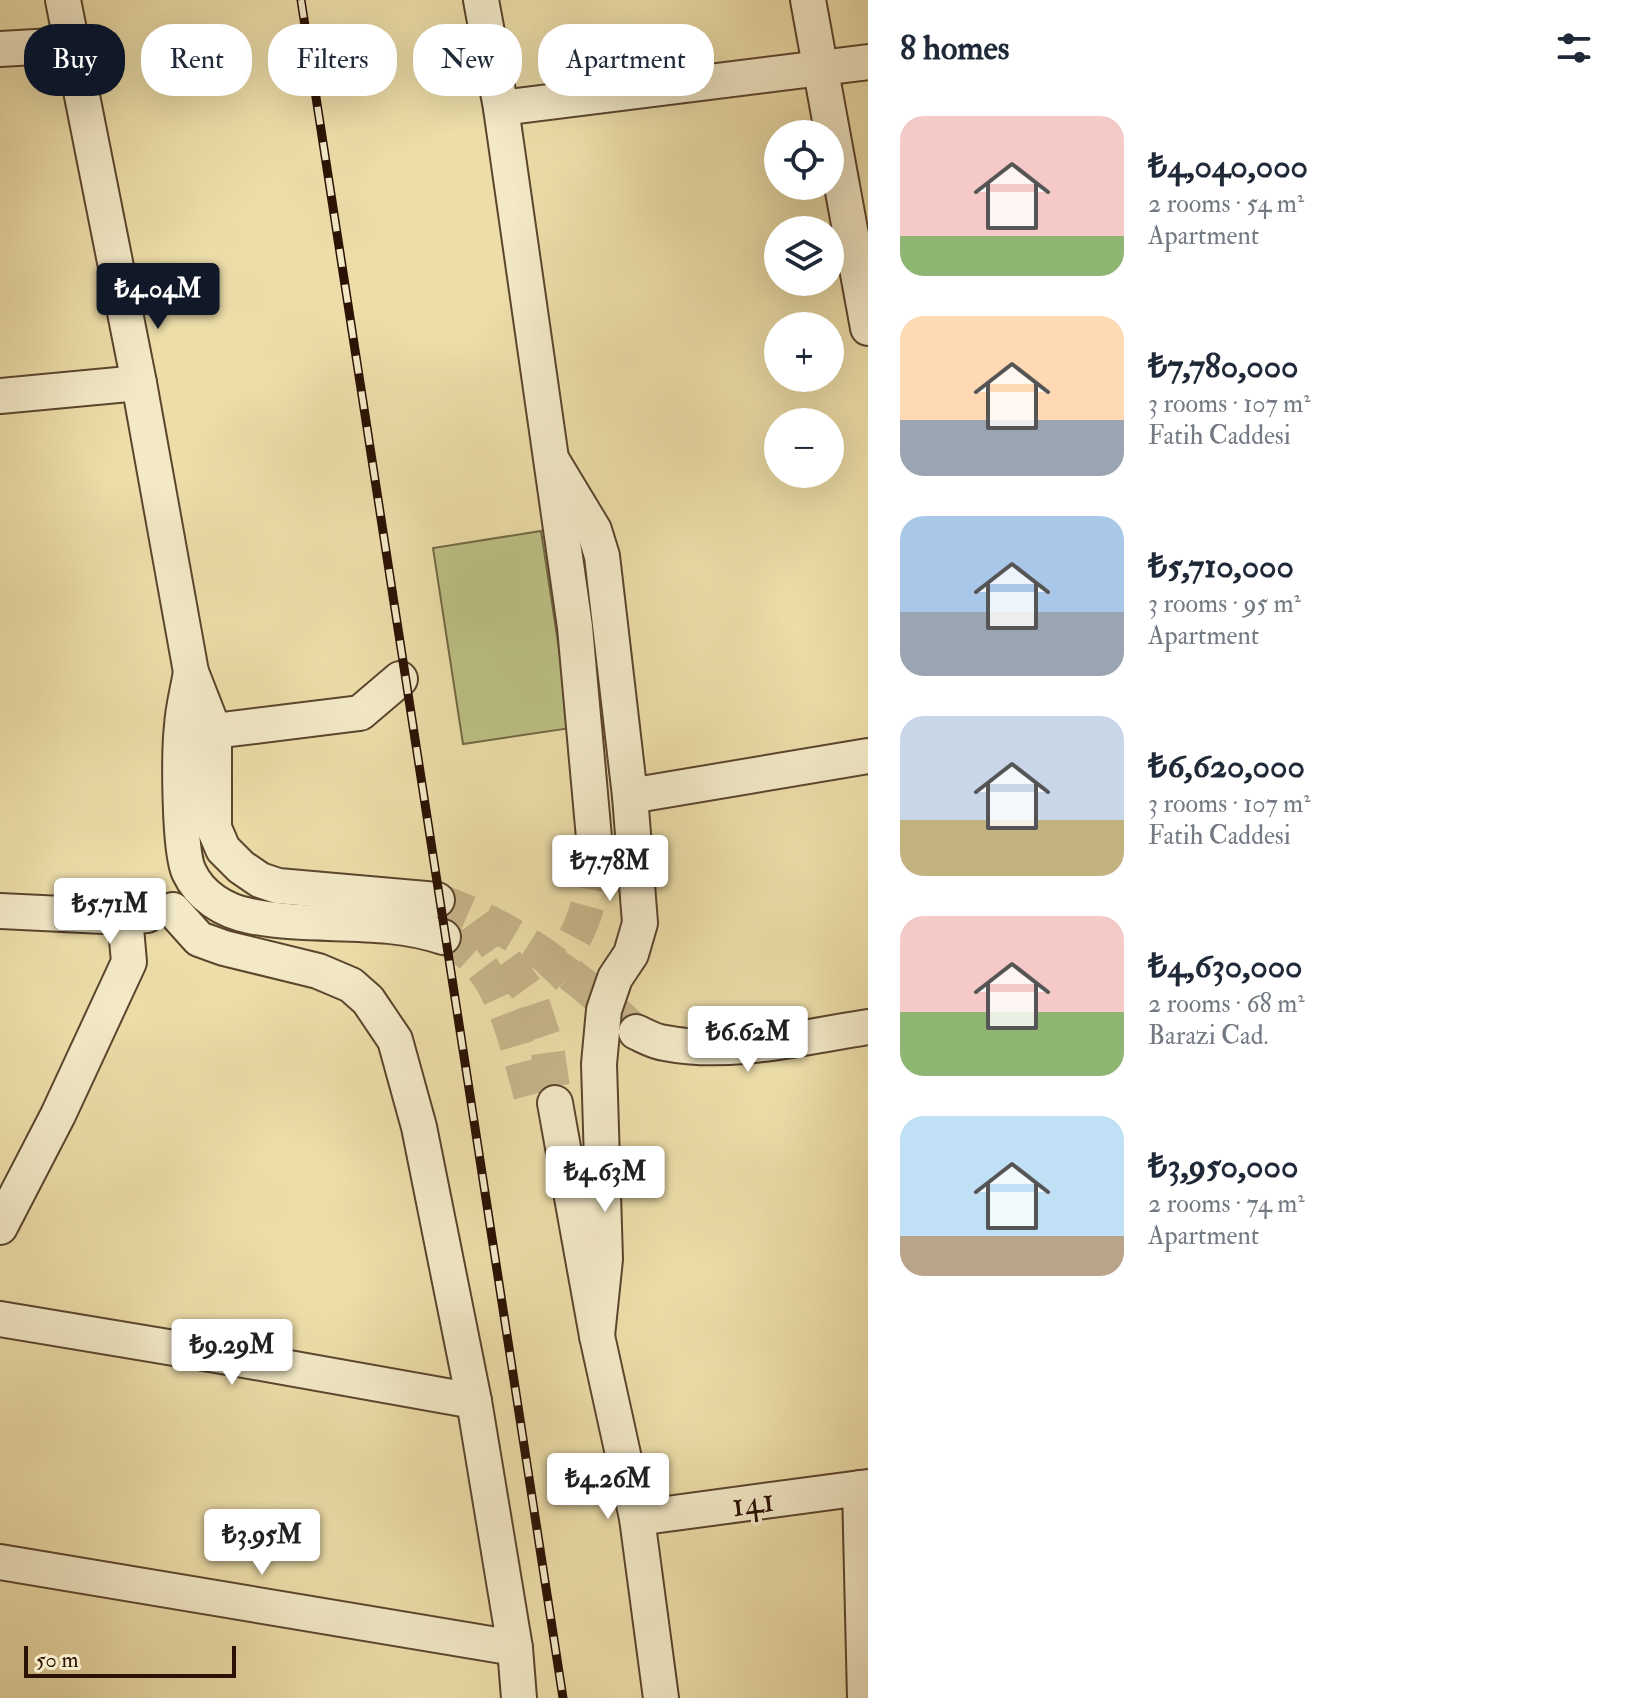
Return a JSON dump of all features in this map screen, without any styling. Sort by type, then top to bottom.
[{"type":"street","points":[[63,0],[67,24]]},
{"type":"street","points":[[481,0],[501,108],[553,462],[575,627],[596,860]]},
{"type":"street","points":[[808,0],[868,328]]},
{"type":"street","points":[[0,49],[24,48]]},
{"type":"street","points":[[501,108],[868,62]]},
{"type":"street","points":[[80,96],[139,383],[191,672],[214,731],[214,828],[223,849],[260,880],[278,886],[437,900]]},
{"type":"street","points":[[0,396],[139,383]]},
{"type":"street","points":[[553,462],[594,530],[602,556],[630,796],[640,923],[631,954],[615,978],[604,1010],[599,1064],[605,1259],[597,1336]]},
{"type":"street","points":[[191,672],[181,727],[183,836],[187,870],[207,896],[225,909],[250,917],[398,926],[443,937]]},
{"type":"street","points":[[214,731],[360,713],[400,679]]},
{"type":"street","points":[[630,796],[868,756]]},
{"type":"street","points":[[0,911],[125,917],[173,910],[207,896]]},
{"type":"street","points":[[173,910],[199,939],[318,971],[351,985],[368,1000],[395,1040],[419,1127],[474,1401],[515,1648],[519,1698]]},
{"type":"street","points":[[0,1227],[58,1115],[129,962],[125,917]]},
{"type":"street","points":[[636,1032],[663,1043],[698,1047],[740,1046],[868,1027]]},
{"type":"street","points":[[544,1102],[562,1269],[581,1297],[597,1336],[637,1518],[661,1698]]},
{"type":"street","points":[[0,1319],[474,1401]]},
{"type":"street","points":[[864,1487],[865,1698]]},
{"type":"street","name":"141","points":[[637,1518],[864,1487]]},
{"type":"street","points":[[0,1562],[515,1648]]},
{"type":"green space","points":[[541,531],[571,728],[463,744],[433,548]]},
{"type":"tunnel","points":[[544,978],[567,951],[581,924],[596,860]]},
{"type":"tunnel","points":[[437,900],[493,924],[544,955],[591,991],[636,1032]]},
{"type":"tunnel","points":[[476,920],[529,993],[547,1046],[555,1103]]},
{"type":"tunnel","points":[[443,937],[469,954],[493,984],[510,1022],[532,1101]]},
{"type":"railway","points":[[301,0],[563,1698]]}]
